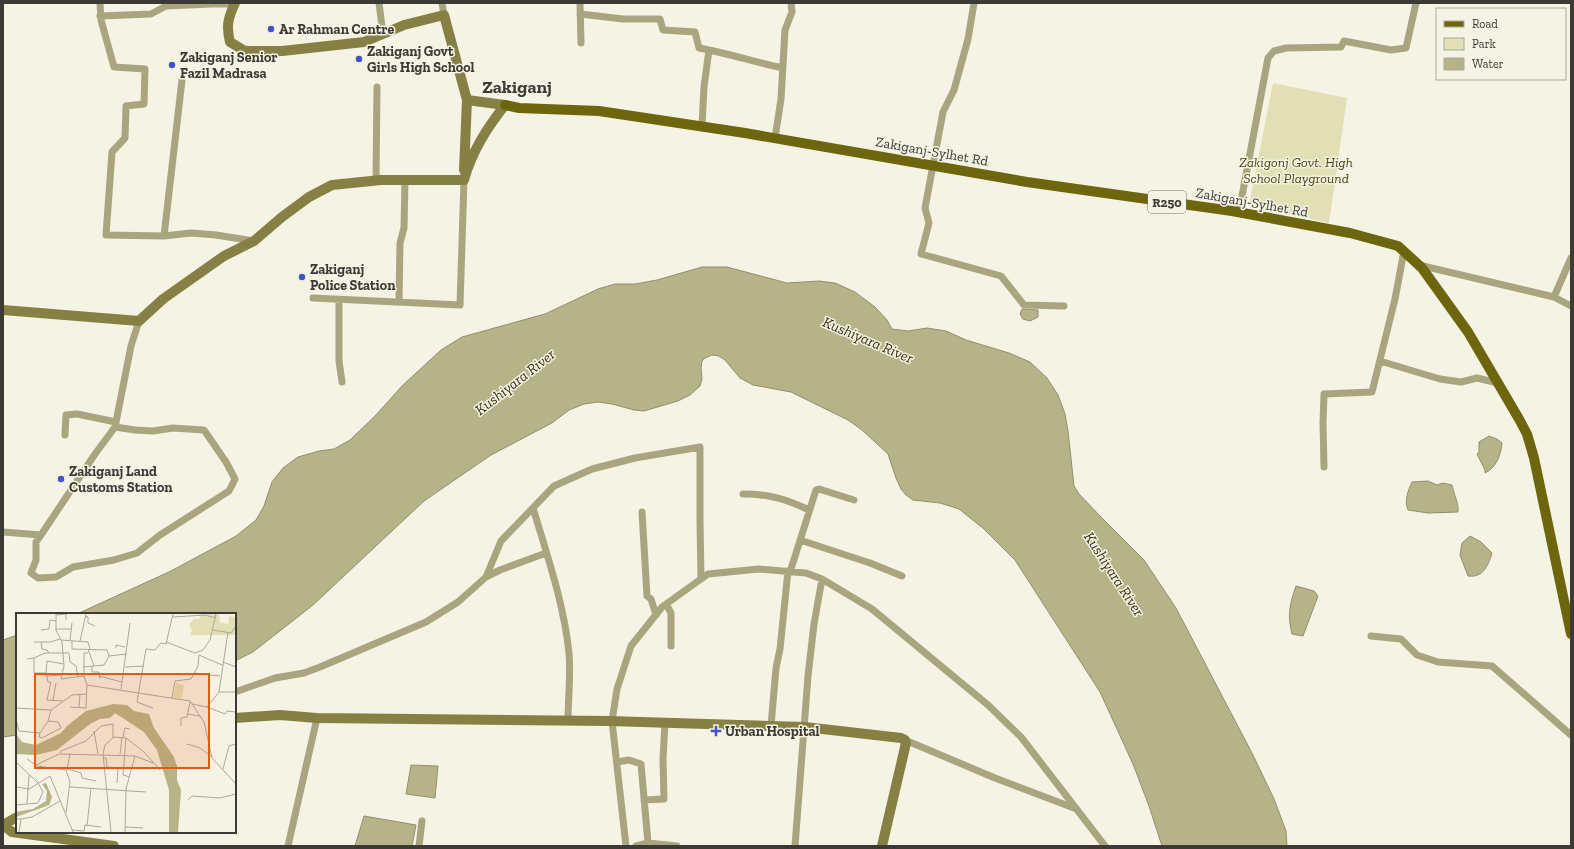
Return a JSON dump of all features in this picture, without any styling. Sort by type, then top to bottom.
[{"type":"main road","name":"Zakiganj-Sylhet Rd","points":[[505,105],[519,108],[599,111],[702,126],[1028,182],[1239,212],[1350,233],[1398,246],[1419,265],[1468,332],[1527,434],[1534,458],[1571,634]]},
{"type":"street","points":[[100,3],[100,16],[114,67],[145,69],[144,104],[126,106],[125,138],[112,152],[106,235],[164,236],[191,233],[216,234],[254,241]]},
{"type":"street","points":[[379,3],[383,34]]},
{"type":"street","points":[[313,298],[339,300],[363,299],[460,305],[467,100],[442,3]]},
{"type":"street","points":[[580,3],[581,43]]},
{"type":"street","points":[[775,138],[781,99],[785,30],[792,12],[792,3]]},
{"type":"street","points":[[974,3],[962,63],[954,90],[943,112],[925,208],[929,223],[921,254],[1001,276],[1024,305],[1064,306]]},
{"type":"street","points":[[1239,212],[1268,58],[1274,51],[1286,48],[1341,47],[1344,41],[1391,50],[1406,48],[1416,3]]},
{"type":"street","points":[[100,16],[151,14],[166,6],[235,4],[227,29],[230,42],[245,51],[282,51],[364,42],[404,25],[444,15]]},
{"type":"street","points":[[580,14],[623,19],[660,19],[663,30],[695,32],[699,48],[782,68]]},
{"type":"street","points":[[702,126],[704,87],[709,50]]},
{"type":"street","points":[[164,236],[182,80]]},
{"type":"street","points":[[376,180],[377,87]]},
{"type":"street","points":[[464,180],[474,150],[505,105],[467,100]]},
{"type":"street","points":[[64,435],[66,415],[77,414],[115,425],[135,430],[173,428],[204,430],[226,462],[235,479],[229,491],[160,535],[137,553],[114,560],[73,567],[56,577],[38,578],[31,573],[36,560],[36,542],[115,425],[131,346],[139,321],[163,300],[224,256],[254,241],[309,197],[332,185],[376,180],[464,180]]},
{"type":"street","points":[[399,301],[400,243],[404,228],[405,180]]},
{"type":"street","points":[[1324,467],[1324,394],[1372,392],[1395,299],[1404,251]]},
{"type":"street","points":[[1554,297],[1571,258]]},
{"type":"street","points":[[1419,265],[1554,297],[1571,306]]},
{"type":"street","points":[[339,300],[339,361],[342,382]]},
{"type":"street","points":[[3,310],[139,321]]},
{"type":"street","points":[[1380,361],[1440,380],[1461,382],[1477,378],[1498,383]]},
{"type":"street","points":[[486,577],[501,541],[554,486],[592,468],[635,458],[700,447],[701,579]]},
{"type":"street","points":[[771,726],[776,668],[780,649],[789,571],[813,496],[816,490],[819,489],[854,500]]},
{"type":"street","points":[[743,494],[774,496],[809,510]]},
{"type":"street","points":[[533,508],[553,578],[567,642],[569,655],[568,721]]},
{"type":"street","points":[[642,512],[646,547],[645,572],[647,596],[651,599],[656,614]]},
{"type":"street","points":[[3,532],[41,535]]},
{"type":"street","points":[[800,540],[870,563],[902,576]]},
{"type":"street","points":[[236,692],[275,678],[304,673],[426,622],[458,602],[486,577],[512,565],[546,553]]},
{"type":"street","points":[[626,846],[612,721],[617,689],[631,646],[656,614],[666,604],[708,574],[759,568],[806,573],[822,580],[872,608],[988,705],[1021,737],[1105,846]]},
{"type":"street","points":[[795,846],[808,676],[814,624],[822,580]]},
{"type":"street","points":[[666,604],[671,613],[671,646]]},
{"type":"street","points":[[1371,636],[1401,640],[1417,655],[1438,662],[1492,666],[1571,735]]},
{"type":"street","points":[[236,718],[280,715],[317,718],[612,721],[805,727],[901,738],[994,778],[1075,808]]},
{"type":"street","points":[[288,846],[317,718]]},
{"type":"street","points":[[644,800],[664,799],[663,759],[665,723]]},
{"type":"street","points":[[882,846],[906,744],[905,740]]},
{"type":"street","points":[[617,762],[629,760],[641,764],[648,843]]},
{"type":"street","points":[[16,818],[3,825],[12,832],[16,833]]},
{"type":"street","points":[[419,846],[422,821]]},
{"type":"street","points":[[19,833],[114,846]]},
{"type":"street","points":[[636,846],[648,843],[677,846]]},
{"type":"green space","name":"Zakigonj Govt. High School Playground","points":[[1273,83],[1347,98],[1329,223],[1249,205]]},
{"type":"water","name":"Kushiyara River","points":[[702,267],[727,267],[787,283],[819,281],[835,283],[855,292],[875,307],[887,320],[892,329],[908,331],[927,328],[946,331],[966,340],[1009,353],[1030,362],[1047,378],[1058,395],[1065,414],[1074,486],[1079,494],[1144,560],[1176,608],[1253,755],[1274,799],[1286,831],[1287,846],[1162,846],[1133,764],[1100,692],[1015,560],[984,529],[959,509],[940,503],[913,500],[906,495],[901,489],[896,478],[888,454],[862,430],[848,420],[791,392],[753,385],[740,378],[725,360],[719,356],[712,355],[702,361],[702,379],[700,386],[690,395],[678,401],[644,411],[598,402],[584,404],[569,410],[552,423],[491,455],[424,501],[313,605],[253,652],[236,660],[236,613],[79,613],[171,571],[236,536],[256,520],[264,506],[272,482],[283,468],[298,457],[319,451],[334,449],[350,440],[375,416],[403,385],[441,350],[462,337],[545,314],[598,289],[615,284],[635,284],[657,280]]},
{"type":"water","points":[[1022,309],[1038,310],[1038,317],[1030,321],[1023,319],[1020,314]]},
{"type":"water","points":[[1489,436],[1502,443],[1497,461],[1489,471],[1485,473],[1477,454],[1479,452],[1479,442]]},
{"type":"water","points":[[1428,481],[1437,485],[1443,483],[1452,485],[1458,512],[1428,513],[1408,510],[1406,499],[1412,482]]},
{"type":"water","points":[[1470,536],[1481,542],[1492,553],[1487,567],[1478,575],[1473,576],[1468,576],[1460,555],[1462,543]]},
{"type":"water","points":[[1296,586],[1314,591],[1318,596],[1303,636],[1292,634],[1290,627],[1290,609]]},
{"type":"water","points":[[16,635],[16,735],[3,737],[3,640]]},
{"type":"water","points":[[411,765],[438,766],[435,798],[406,794]]},
{"type":"water","points":[[364,816],[416,825],[412,846],[355,846]]},
{"type":"place","name":"Ar Rahman Centre","points":[[271,29]]},
{"type":"place","name":"Zakiganj Govt Girls High School","points":[[359,59]]},
{"type":"place","name":"Zakiganj Senior Fazil Madrasa","points":[[172,65]]},
{"type":"place","name":"Zakiganj Police Station","points":[[302,277]]},
{"type":"place","name":"Zakiganj Land Customs Station","points":[[61,479]]},
{"type":"place","name":"Urban Hospital","points":[[716,731]]},
{"type":"district","name":"Zakiganj","points":[[517,87]]}]
